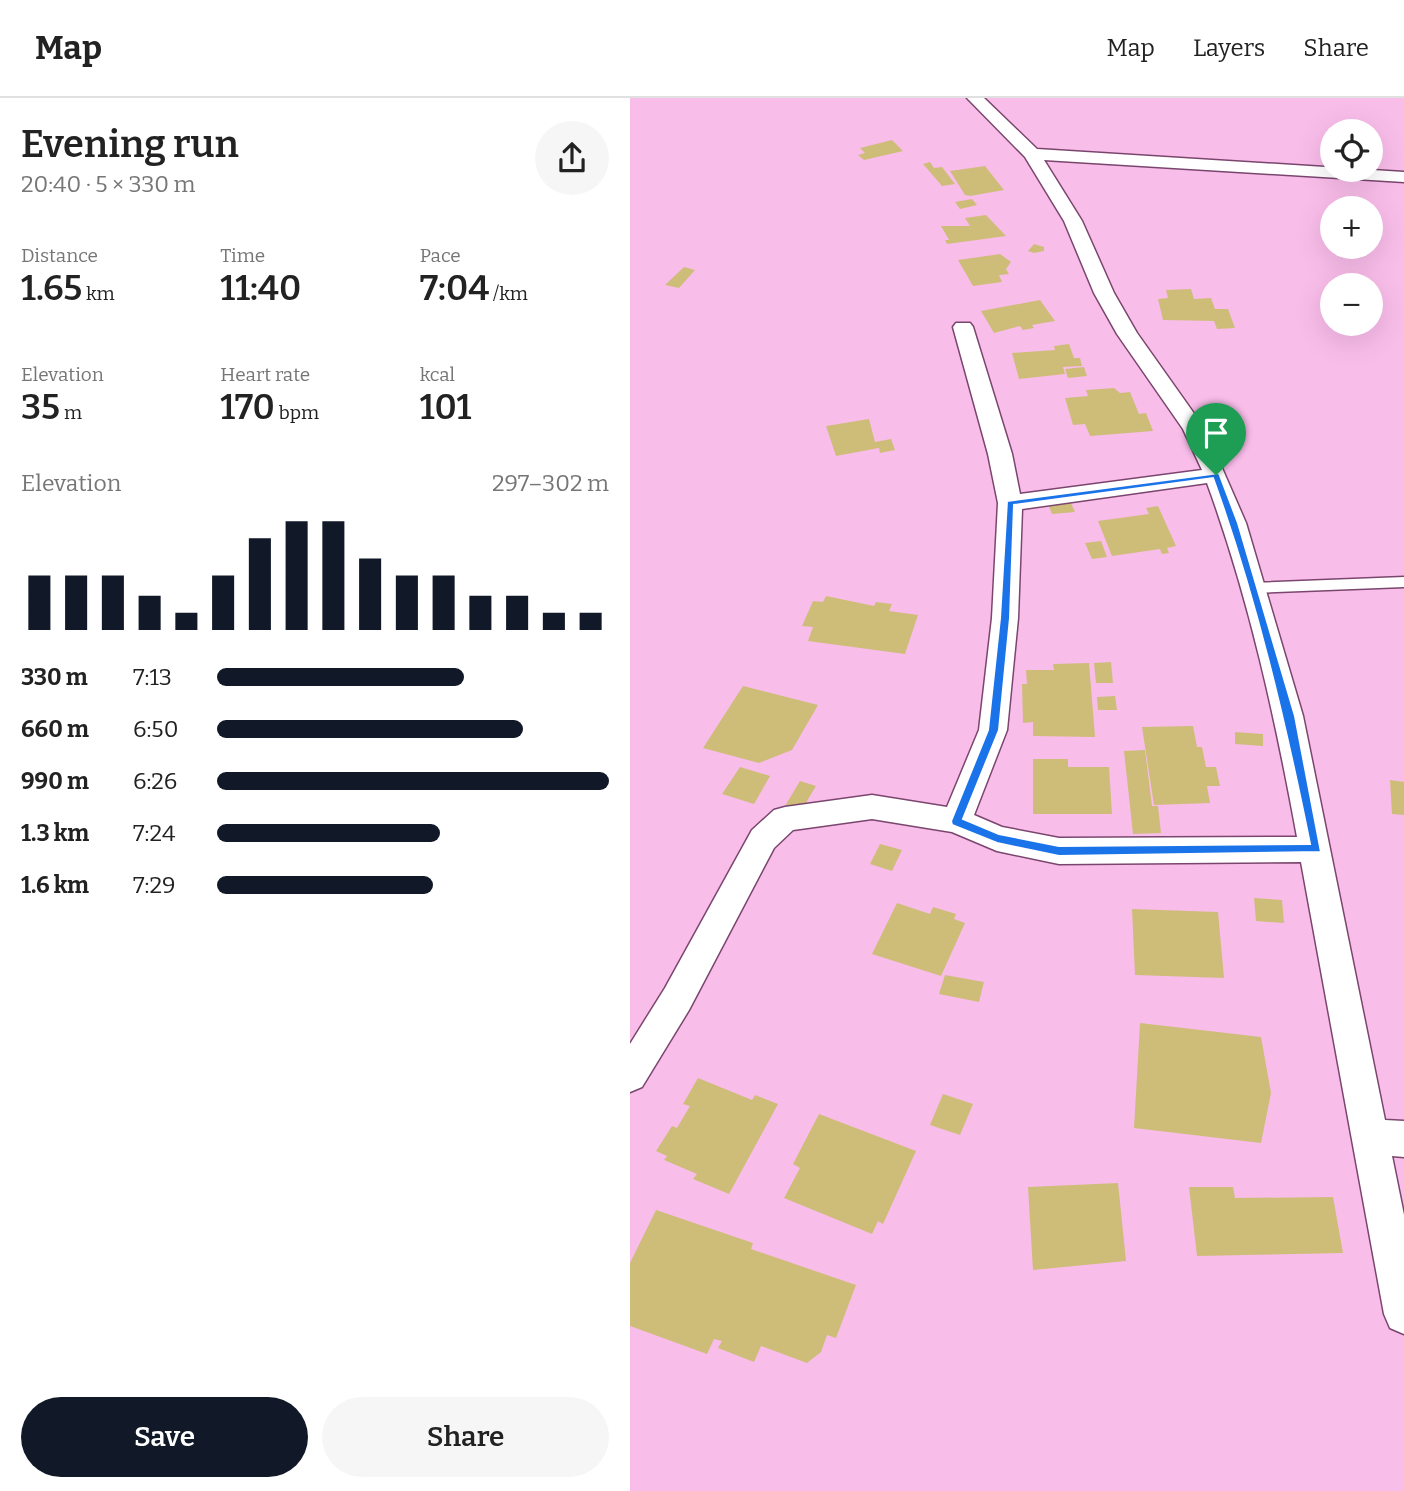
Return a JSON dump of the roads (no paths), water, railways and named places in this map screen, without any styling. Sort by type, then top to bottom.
[{"type":"street","points":[[975,98],[1032,154],[1073,221],[1104,293],[1127,334],[1194,429],[1216,475],[1253,588],[1289,716],[1317,849],[1387,1138],[1404,1314]]},
{"type":"street","points":[[1032,154],[1404,177]]},
{"type":"street","points":[[957,821],[993,730],[1005,618],[1010,503],[1000,454],[963,327]]},
{"type":"street","points":[[1010,503],[1216,475]]},
{"type":"street","points":[[630,1075],[684,987],[763,839],[786,819],[872,807],[957,821],[997,839],[1059,851],[1317,849]]},
{"type":"lane","points":[[1253,588],[1404,582]]}]
